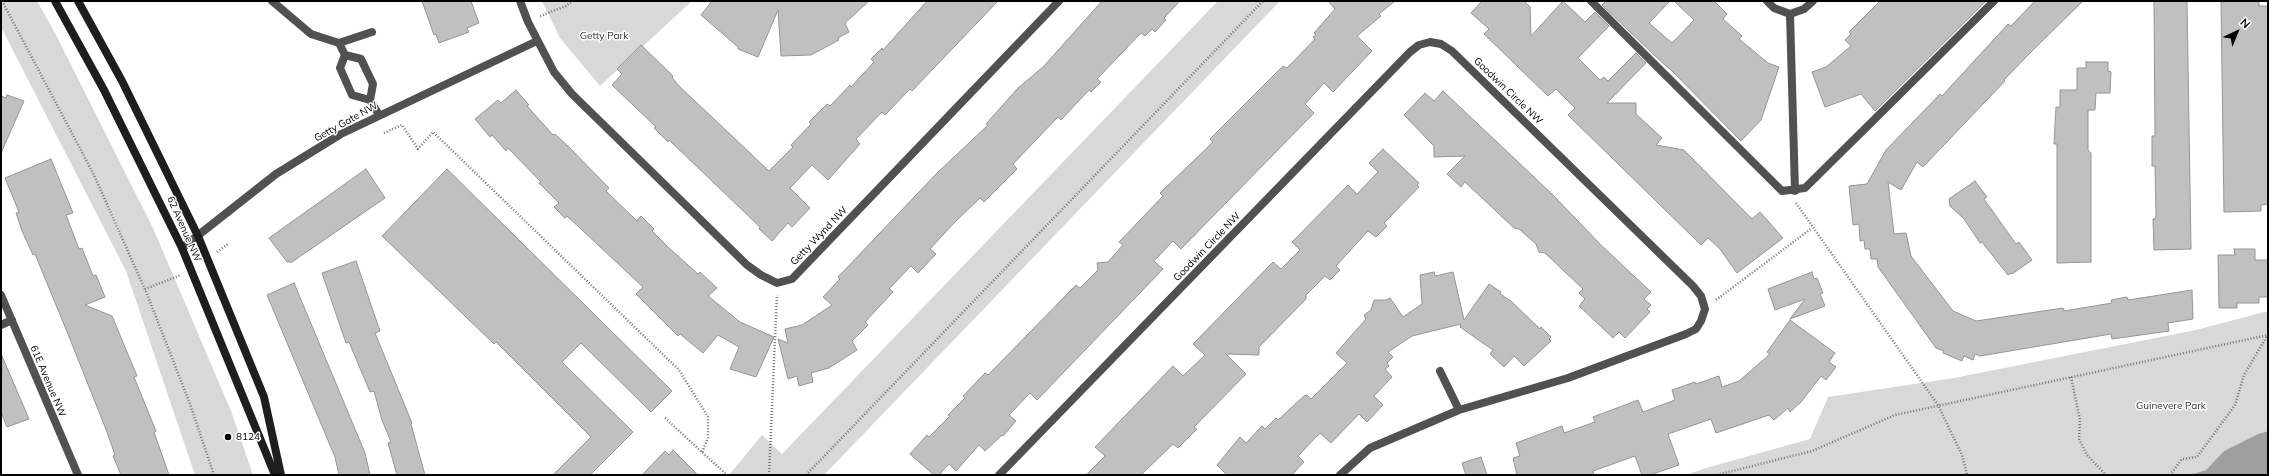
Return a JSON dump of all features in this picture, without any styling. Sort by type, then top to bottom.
[{"type":"main road","name":"62 Avenue NW","points":[[55,1],[104,90],[182,248],[275,475]]},
{"type":"main road","name":"62 Avenue NW","points":[[78,1],[122,81],[198,236],[264,396],[281,475]]},
{"type":"street","points":[[272,1],[310,34],[339,43],[372,32]]},
{"type":"street","points":[[520,1],[537,41],[554,72],[593,116],[747,265],[761,276],[777,282]]},
{"type":"street","name":"Getty Wynd NW","points":[[777,282],[792,279],[1060,1]]},
{"type":"street","points":[[1591,1],[1782,191],[1795,191],[1805,188],[1994,1]]},
{"type":"street","points":[[1767,1],[1774,8],[1790,14],[1804,9],[1813,1]]},
{"type":"street","points":[[1790,14],[1795,191]]},
{"type":"street","name":"Getty Gate NW","points":[[182,248],[276,174],[341,134],[537,41]]},
{"type":"street","name":"Goodwin Circle NW","points":[[999,475],[1410,52],[1419,45],[1430,42],[1441,44],[1458,56],[1693,286],[1701,296],[1705,309]]},
{"type":"street","points":[[339,43],[346,55],[361,59],[373,84],[370,100],[379,115]]},
{"type":"street","points":[[346,55],[340,68],[352,95],[370,100]]},
{"type":"street","name":"61E Avenue NW","points":[[1,295],[78,475]]},
{"type":"street","points":[[1340,475],[1370,448],[1459,410],[1568,378],[1686,334],[1696,329],[1701,321],[1705,309]]},
{"type":"street","points":[[1,325],[12,320]]},
{"type":"street","points":[[1440,371],[1459,410]]},
{"type":"path","points":[[2,1],[94,175],[147,294],[190,404],[214,475]]},
{"type":"path","points":[[528,22],[566,6],[572,1]]},
{"type":"path","points":[[806,475],[1263,1]]},
{"type":"path","points":[[384,133],[402,125],[418,149],[433,132],[679,370],[708,417],[708,438],[702,452]]},
{"type":"path","points":[[1795,191],[1796,205],[1938,405],[1962,455],[1967,475]]},
{"type":"path","points":[[1705,309],[1812,228]]},
{"type":"path","points":[[769,475],[777,282]]},
{"type":"path","points":[[1717,475],[1812,451],[1895,415],[2267,335]]},
{"type":"path","points":[[2170,475],[2182,459],[2197,457],[2235,405],[2244,375],[2267,335]]},
{"type":"path","points":[[2071,377],[2080,420],[2080,439],[2087,455],[2106,475]]},
{"type":"path","points":[[665,418],[727,475]]},
{"type":"green space","points":[[1,1],[37,1],[55,33],[153,228],[231,411],[253,475],[195,475],[126,271],[1,27]]},
{"type":"green space","name":"Getty Park","points":[[542,1],[692,1],[600,86],[560,38]]},
{"type":"green space","points":[[1218,1],[1280,1],[824,475],[729,475],[762,435],[782,454]]},
{"type":"green space","name":"Guinevere Park","points":[[2268,311],[2268,431],[2258,434],[2224,451],[2206,470],[2190,475],[1686,475],[1810,439],[1828,397],[1954,378],[2196,330]]},
{"type":"shaded area","points":[[2268,431],[2268,475],[2190,475],[2206,470],[2224,451],[2258,434]]},
{"type":"building","points":[[422,1],[471,1],[479,23],[467,28],[469,32],[439,43],[436,34],[434,35]]},
{"type":"building","points":[[712,1],[869,1],[845,23],[849,32],[838,38],[839,40],[811,55],[781,56],[778,10],[758,57],[738,49],[738,47],[701,15]]},
{"type":"building","points":[[927,1],[998,1],[912,91],[910,89],[885,115],[882,112],[856,139],[860,144],[828,180],[812,165],[790,188],[810,208],[792,227],[788,223],[772,241],[759,229],[760,227],[669,140],[668,142],[654,128],[656,127],[612,85],[622,74],[617,69],[641,45],[673,76],[672,77],[678,85],[769,171],[793,147],[791,145],[811,124],[809,122],[827,104],[830,106],[850,85],[851,87],[874,62],[871,59],[882,48],[883,50]]},
{"type":"building","points":[[1102,1],[1180,1],[1164,18],[1166,20],[1155,32],[1152,29],[1145,36],[1141,33],[1097,79],[1101,82],[1091,92],[1089,90],[1061,120],[1058,117],[1013,164],[1017,169],[984,202],[980,198],[955,222],[930,249],[936,254],[918,273],[911,266],[889,289],[893,292],[865,322],[868,325],[852,341],[857,350],[829,368],[811,373],[813,382],[799,386],[797,376],[788,379],[778,339],[788,343],[785,329],[802,325],[832,305],[823,297],[840,279],[838,277],[937,173],[988,125],[986,124],[1018,88],[1043,67]]},
{"type":"building","points":[[1328,1],[1395,1],[1379,14],[1381,16],[1357,36],[1372,51],[1333,92],[1324,83],[1305,104],[1314,113],[1181,249],[1173,241],[1154,261],[1163,269],[1037,400],[1030,393],[1009,415],[1016,421],[1003,436],[1002,435],[985,451],[979,445],[956,471],[949,464],[939,475],[934,475],[910,454],[927,435],[929,437],[950,416],[948,415],[965,398],[963,396],[985,373],[988,375],[1076,285],[1080,288],[1098,270],[1097,263],[1108,262],[1123,245],[1119,242],[1163,196],[1160,193],[1213,142],[1210,139],[1283,66],[1287,68],[1315,39],[1313,37],[1316,34],[1314,33],[1335,9]]},
{"type":"building","points":[[1482,1],[1524,1],[1530,7],[1531,36],[1563,1],[1585,22],[1595,12],[1609,26],[1578,58],[1600,80],[1604,77],[1608,81],[1636,53],[1646,63],[1607,103],[1636,103],[1636,114],[1662,138],[1656,145],[1684,150],[1752,219],[1760,212],[1783,238],[1737,273],[1720,249],[1708,238],[1701,245],[1568,115],[1575,108],[1556,89],[1548,96],[1484,34],[1489,29],[1471,13]]},
{"type":"building","points":[[1606,1],[1670,1],[1649,23],[1672,43],[1694,20],[1674,1],[1714,1],[1727,14],[1723,19],[1742,36],[1739,39],[1768,63],[1779,67],[1761,120],[1741,141],[1671,70],[1602,5]]},
{"type":"building","points":[[1880,1],[1986,1],[1875,111],[1861,94],[1825,107],[1812,72],[1826,67],[1851,46],[1845,40],[1851,34],[1849,32]]},
{"type":"building","points":[[2035,1],[2083,1],[2004,80],[2005,81],[1923,167],[1917,162],[1901,190],[1888,182],[1894,234],[1906,233],[1911,256],[1953,311],[1976,321],[2063,308],[2064,311],[2112,303],[2111,300],[2127,297],[2128,300],[2192,290],[2193,319],[2168,323],[2169,331],[2112,339],[2111,334],[1980,356],[1975,354],[1973,360],[1964,356],[1962,361],[1943,353],[1944,351],[1936,348],[1878,267],[1877,259],[1871,259],[1870,249],[1865,249],[1864,240],[1860,241],[1859,224],[1853,225],[1849,186],[1867,184],[1886,150],[1940,94],[1942,96],[2008,24],[2011,26]]},
{"type":"building","points":[[2154,1],[2187,1],[2191,249],[2154,250],[2153,219],[2155,219],[2156,215],[2155,166],[2152,166],[2152,136],[2155,136]]},
{"type":"building","points":[[2221,1],[2259,1],[2259,6],[2268,6],[2268,204],[2261,205],[2261,211],[2224,212]]},
{"type":"building","points":[[2086,62],[2108,62],[2108,71],[2111,72],[2110,93],[2096,93],[2095,110],[2088,110],[2088,150],[2091,153],[2091,262],[2057,263],[2057,144],[2054,144],[2056,107],[2060,107],[2060,90],[2077,90],[2077,68],[2086,68]]},
{"type":"building","points":[[516,90],[529,105],[527,106],[553,135],[555,134],[569,147],[609,188],[606,191],[637,221],[641,216],[654,229],[652,231],[668,247],[698,274],[700,272],[717,288],[708,296],[740,322],[774,337],[756,377],[730,369],[739,347],[718,335],[703,353],[680,334],[678,336],[636,294],[643,287],[567,216],[565,218],[554,207],[559,203],[539,183],[541,182],[508,148],[506,151],[492,135],[490,137],[475,119],[498,100],[501,103]]},
{"type":"building","points":[[1443,91],[1553,195],[1601,245],[1651,292],[1644,299],[1651,305],[1647,309],[1650,312],[1625,338],[1619,332],[1613,338],[1579,306],[1585,299],[1579,293],[1583,289],[1545,253],[1539,252],[1536,244],[1519,229],[1514,228],[1465,182],[1461,187],[1447,174],[1465,156],[1434,157],[1434,146],[1404,115],[1425,93],[1434,101]]},
{"type":"building","points":[[7,95],[24,101],[1,153],[1,96],[6,98]]},
{"type":"building","points":[[1383,149],[1419,183],[1417,185],[1419,187],[1384,223],[1387,226],[1376,237],[1368,231],[1336,266],[1340,270],[1330,280],[1325,276],[1306,295],[1306,299],[1259,347],[1259,355],[1226,354],[1246,374],[1194,427],[1197,429],[1178,448],[1173,444],[1141,475],[1086,475],[1105,456],[1095,447],[1173,366],[1183,376],[1205,355],[1193,344],[1273,262],[1281,269],[1300,250],[1292,242],[1348,185],[1357,194],[1378,172],[1369,163]]},
{"type":"building","points":[[51,159],[73,213],[66,215],[79,249],[82,248],[93,276],[96,275],[105,297],[85,305],[112,316],[137,376],[134,377],[156,431],[154,432],[169,475],[121,475],[113,456],[115,455],[107,432],[68,334],[35,254],[33,255],[22,231],[16,213],[19,212],[5,178]]},
{"type":"building","points":[[366,169],[385,198],[292,262],[287,262],[269,238]]},
{"type":"building","points":[[447,169],[672,391],[651,412],[581,343],[562,362],[633,432],[590,475],[553,475],[591,437],[496,342],[494,344],[382,236]]},
{"type":"building","points":[[1975,181],[1987,197],[1984,199],[2016,244],[2019,242],[2032,260],[2012,274],[2011,273],[2008,275],[1982,242],[1980,243],[1964,219],[1950,206],[1949,199]]},
{"type":"building","points":[[2234,249],[2255,249],[2255,260],[2268,260],[2268,297],[2259,297],[2259,303],[2237,303],[2237,308],[2219,308],[2218,255],[2235,255]]},
{"type":"building","points":[[356,261],[380,331],[375,333],[412,423],[411,424],[425,475],[397,475],[388,443],[391,442],[382,420],[374,391],[370,392],[349,342],[346,343],[322,273]]},
{"type":"building","points":[[1434,272],[1435,276],[1453,272],[1464,320],[1489,284],[1501,292],[1500,294],[1511,301],[1540,329],[1541,327],[1551,337],[1549,339],[1551,341],[1524,366],[1514,356],[1504,367],[1490,354],[1493,350],[1460,327],[1461,324],[1412,336],[1388,352],[1393,357],[1387,363],[1389,366],[1385,369],[1392,377],[1374,396],[1383,405],[1367,422],[1359,414],[1331,443],[1320,433],[1298,456],[1304,462],[1292,475],[1227,475],[1217,465],[1240,437],[1246,443],[1262,426],[1265,429],[1276,418],[1278,420],[1304,396],[1307,395],[1311,399],[1347,363],[1336,353],[1366,319],[1364,315],[1371,310],[1374,300],[1386,300],[1390,298],[1403,317],[1422,304],[1420,275]]},
{"type":"building","points":[[1812,272],[1814,279],[1817,278],[1823,293],[1820,294],[1825,306],[1790,319],[1805,299],[1775,310],[1768,289]]},
{"type":"building","points":[[294,283],[365,453],[370,475],[339,475],[335,457],[267,295]]},
{"type":"building","points":[[1790,320],[1835,353],[1829,362],[1836,367],[1826,380],[1821,376],[1801,402],[1790,412],[1788,408],[1774,420],[1769,415],[1716,433],[1711,419],[1668,434],[1679,465],[1650,475],[1642,475],[1635,456],[1593,471],[1594,475],[1517,475],[1513,458],[1520,456],[1516,443],[1562,426],[1564,433],[1595,422],[1593,417],[1638,400],[1643,412],[1675,400],[1672,390],[1695,382],[1696,384],[1719,376],[1722,387],[1739,381],[1770,354],[1767,352]]},
{"type":"building","points":[[2,356],[29,419],[7,427],[1,412]]},
{"type":"building","points":[[673,450],[698,475],[642,475],[665,451],[669,455]]},
{"type":"building","points":[[1481,457],[1487,475],[1466,475],[1462,463]]},
{"type":"place","name":"8124","points":[[228,437]]}]
